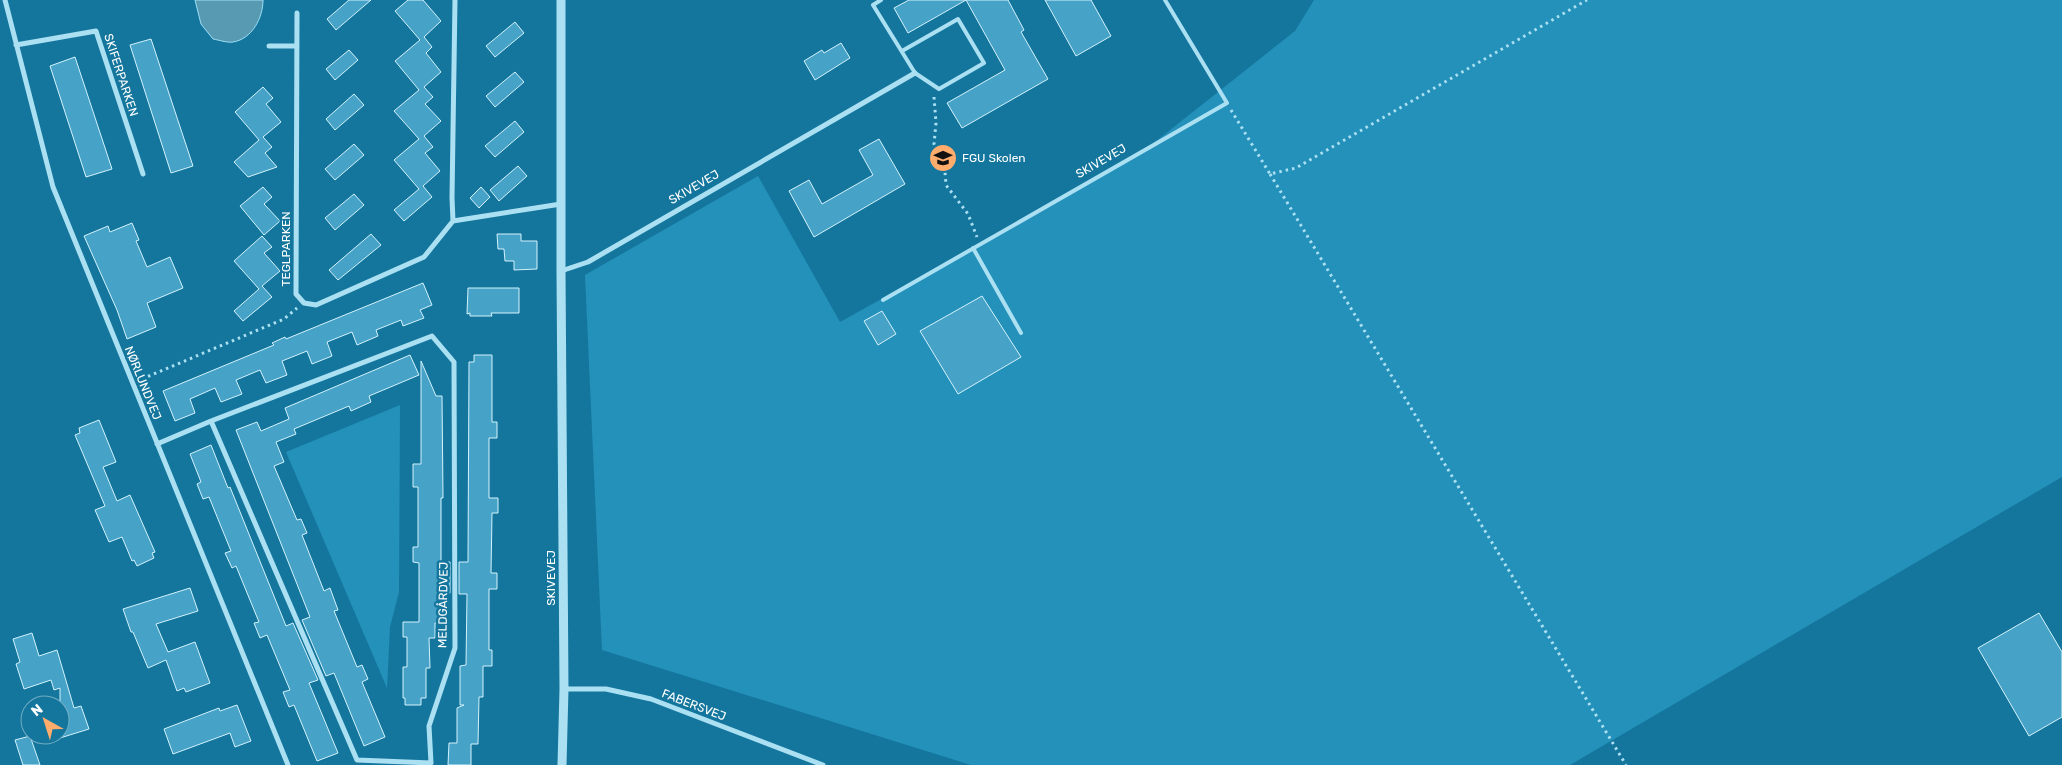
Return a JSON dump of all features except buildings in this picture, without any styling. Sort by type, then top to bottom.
[{"type":"street","name":"NØRLUNDVEJ","points":[[5,0],[53,187],[288,765]]},
{"type":"street","points":[[304,303],[316,305],[424,257],[453,221],[455,0]]},
{"type":"street","name":"SKIVEVEJ","points":[[561,0],[564,689],[562,765]]},
{"type":"street","name":"TEGLPARKEN","points":[[297,13],[296,294],[304,303]]},
{"type":"street","name":"SKIFERPARKEN","points":[[16,45],[96,31],[143,174]]},
{"type":"street","points":[[269,46],[297,46]]},
{"type":"street","name":"SKIVEVEJ","points":[[561,271],[588,262],[916,73]]},
{"type":"street","points":[[453,221],[561,204]]},
{"type":"street","name":"MELDGÅRDVEJ","points":[[157,444],[211,421],[432,336],[454,362],[455,648],[429,726],[431,763],[357,760],[211,421]]},
{"type":"street","name":"FABERSVEJ","points":[[564,689],[606,689],[651,699],[812,764],[823,765]]},
{"type":"lane","points":[[881,0],[873,4],[902,51],[916,73],[934,86],[939,89],[984,63],[958,19],[902,51]]},
{"type":"lane","points":[[1165,0],[1227,103]]},
{"type":"lane","name":"SKIVEVEJ","points":[[883,300],[1227,103]]},
{"type":"lane","points":[[973,248],[1022,332]]},
{"type":"path","points":[[1270,174],[1296,168],[1587,0]]},
{"type":"path","points":[[934,86],[936,123],[934,144],[945,172],[946,184],[968,214],[981,244]]},
{"type":"path","points":[[1227,103],[1626,765]]},
{"type":"path","points":[[132,383],[284,319],[304,303]]},
{"type":"shaded area","points":[[195,0],[263,0],[259,20],[251,32],[240,40],[226,42],[213,39],[201,24]]},
{"type":"shaded area","points":[[1314,0],[2062,0],[2062,477],[1570,765],[971,765],[602,650],[585,275],[758,176],[840,322],[1136,157],[1295,31]]},
{"type":"shaded area","points":[[400,405],[399,592],[390,627],[387,688],[286,452]]},
{"type":"place","name":"FGU Skolen","points":[[943,158]]}]
